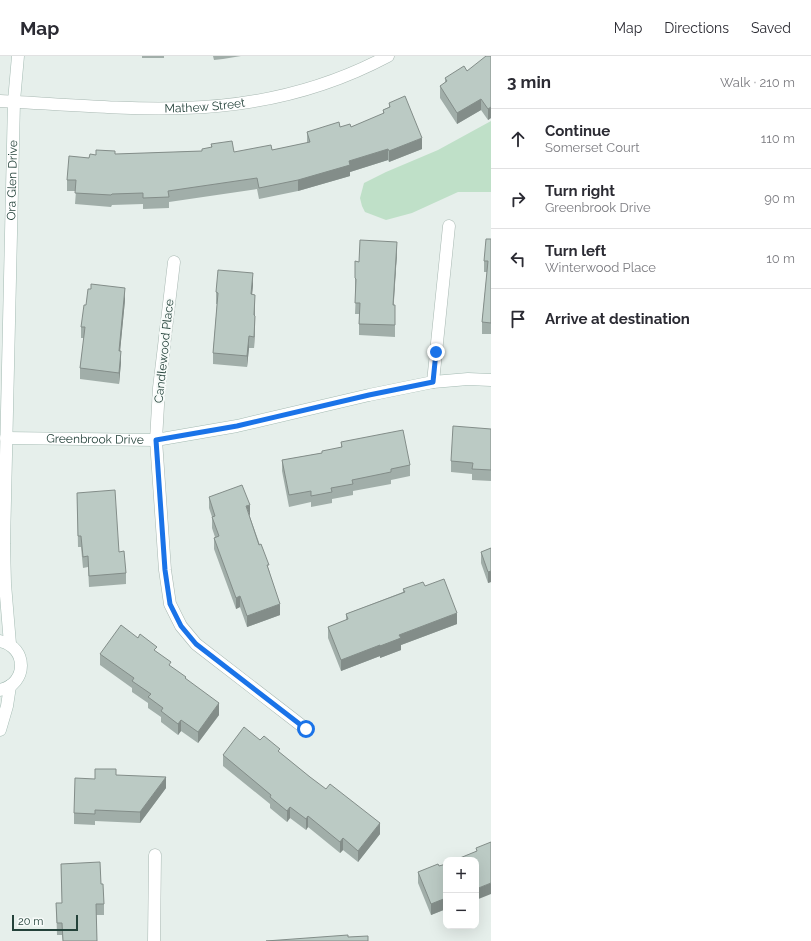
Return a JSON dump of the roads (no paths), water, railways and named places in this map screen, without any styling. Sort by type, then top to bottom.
[{"type":"street","name":"Ora Glen Drive","points":[[5,642],[3,438],[14,101],[18,56]]},
{"type":"street","name":"Mathew Street","points":[[0,100],[151,109],[226,106],[266,99],[315,86],[370,66],[388,56]]},
{"type":"street","points":[[433,382],[449,226]]},
{"type":"street","name":"Candlewood Place","points":[[174,262],[159,388],[156,440],[165,570],[170,604],[181,626],[196,644],[306,729]]},
{"type":"street","name":"Greenbrook Drive","points":[[3,438],[156,440],[237,426],[369,395],[433,382],[468,379],[491,380]]},
{"type":"street","name":"Ora Glen Drive","points":[[0,564],[4,544]]},
{"type":"street","points":[[0,730],[7,706],[5,688],[16,681],[20,673],[21,665],[20,657],[16,650],[5,642]]},
{"type":"street","points":[[154,941],[155,855]]}]
